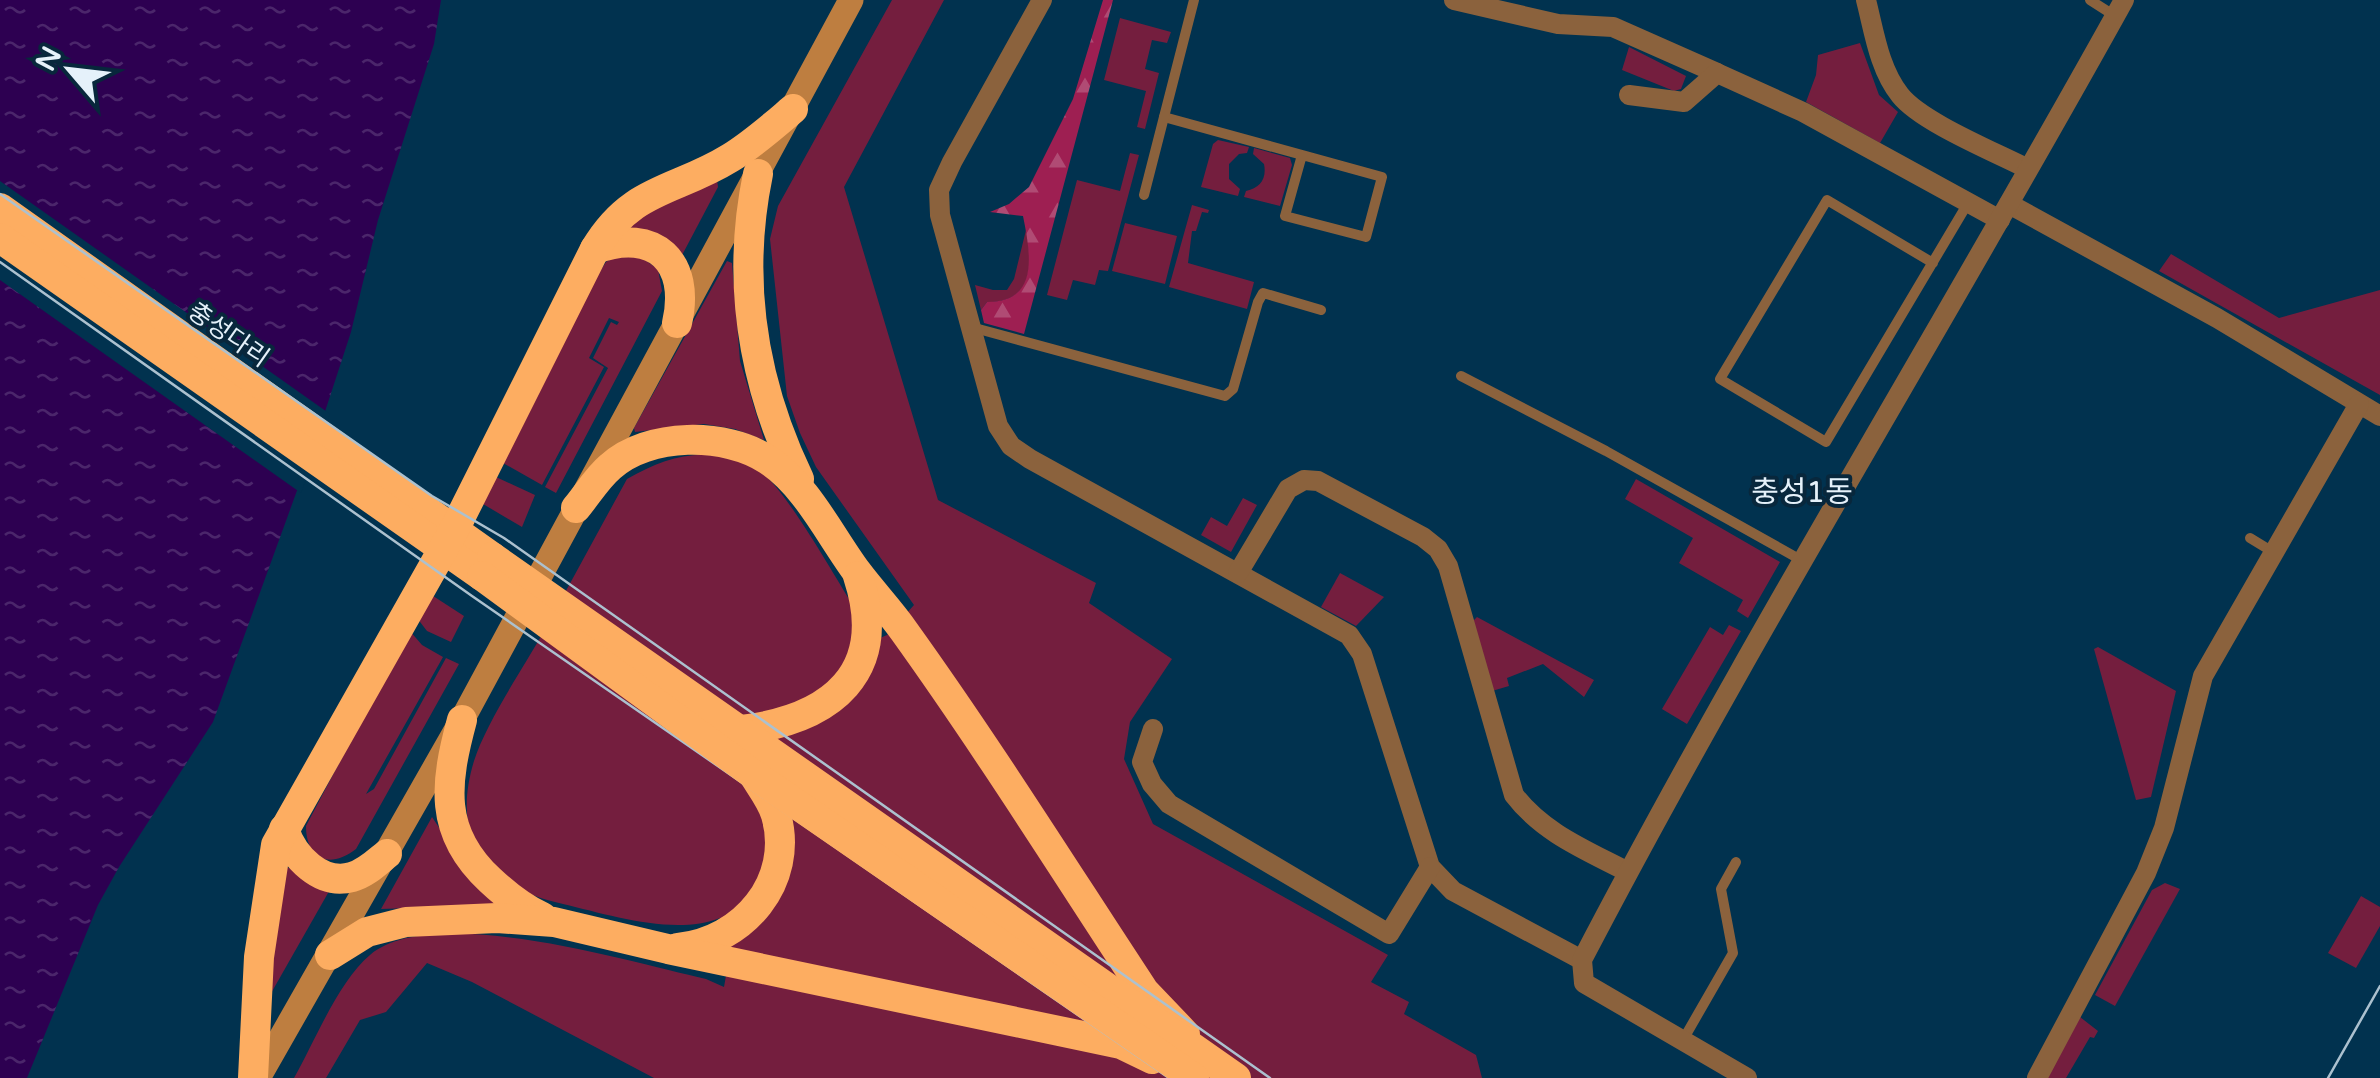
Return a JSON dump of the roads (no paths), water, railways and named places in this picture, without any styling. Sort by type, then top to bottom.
[{"type":"highway","points":[[256,1078],[259,957],[272,863],[284,829],[448,540],[595,249],[609,226],[640,200],[727,160],[793,109]]},
{"type":"highway","points":[[758,174],[747,235],[750,317],[757,362],[772,415],[811,504]]},
{"type":"highway","name":"충성다리","points":[[0,208],[416,518]]},
{"type":"highway","points":[[0,238],[487,566],[742,730],[1208,1074]]},
{"type":"highway","points":[[595,249],[616,241],[642,244],[668,260],[679,275],[683,297],[677,323]]},
{"type":"highway","points":[[576,508],[609,467],[640,450],[708,440],[770,460],[811,504],[903,630],[1144,991],[1208,1074]]},
{"type":"highway","points":[[487,566],[753,774],[1208,1074]]},
{"type":"highway","points":[[742,730],[767,727],[821,708],[837,696],[858,665],[864,648],[866,613],[856,570]]},
{"type":"highway","points":[[462,720],[449,788],[450,815],[458,837],[480,870],[498,887],[527,910],[554,922]]},
{"type":"highway","points":[[668,949],[711,941],[742,923],[767,892],[780,854],[776,811],[753,774]]},
{"type":"highway","points":[[284,829],[294,849],[312,869],[338,879],[365,872],[387,854]]},
{"type":"highway","points":[[330,955],[367,932],[406,922],[518,918],[554,922],[1121,1044],[1208,1074]]},
{"type":"main road","points":[[256,1078],[462,720],[852,0]]},
{"type":"street","points":[[1042,0],[939,190],[940,215],[998,426],[1010,446],[1348,635],[1357,646],[1430,867],[1452,891],[1582,960]]},
{"type":"street","points":[[1454,0],[1558,24],[1612,27],[1718,72],[1803,112],[1968,202],[2005,212],[2218,318],[2380,416]]},
{"type":"street","points":[[1866,0],[1884,67],[1900,96],[1924,115],[2028,169]]},
{"type":"street","points":[[1748,1078],[1584,983],[1582,960],[1801,560],[2005,212],[2119,8]]},
{"type":"street","points":[[1628,95],[1684,102],[1718,72]]},
{"type":"street","points":[[2036,1078],[2146,873],[2164,828],[2204,676],[2359,404]]},
{"type":"street","points":[[1238,573],[1288,489],[1304,480],[1318,480],[1423,537],[1438,549],[1448,566],[1514,795],[1530,816],[1550,831],[1628,872]]},
{"type":"street","points":[[1153,729],[1142,762],[1152,784],[1168,804],[1389,934],[1430,867]]},
{"type":"lane","points":[[1144,195],[1194,0]]},
{"type":"lane","points":[[2090,0],[2119,8]]},
{"type":"lane","points":[[1164,117],[1382,177],[1366,237],[1285,216],[1302,155]]},
{"type":"lane","points":[[1933,263],[1827,200],[1720,379],[1826,442],[1933,263],[1968,202]]},
{"type":"lane","points":[[970,326],[1226,396],[1233,389],[1263,294],[1321,310]]},
{"type":"lane","points":[[1461,376],[1801,560]]},
{"type":"lane","points":[[2250,538],[2274,552]]},
{"type":"lane","points":[[1682,1040],[1732,954],[1721,890],[1736,862]]},
{"type":"water","points":[[0,0],[441,0],[434,44],[378,220],[351,332],[213,722],[98,905],[27,1078],[0,1078]]},
{"type":"tram line","points":[[0,194],[432,496],[504,538],[1270,1078]]},
{"type":"tram line","points":[[0,262],[472,596],[1169,1078]]},
{"type":"tram line","points":[[2328,1078],[2380,986]]},
{"type":"district","name":"충성1동","points":[[1802,492]]}]
